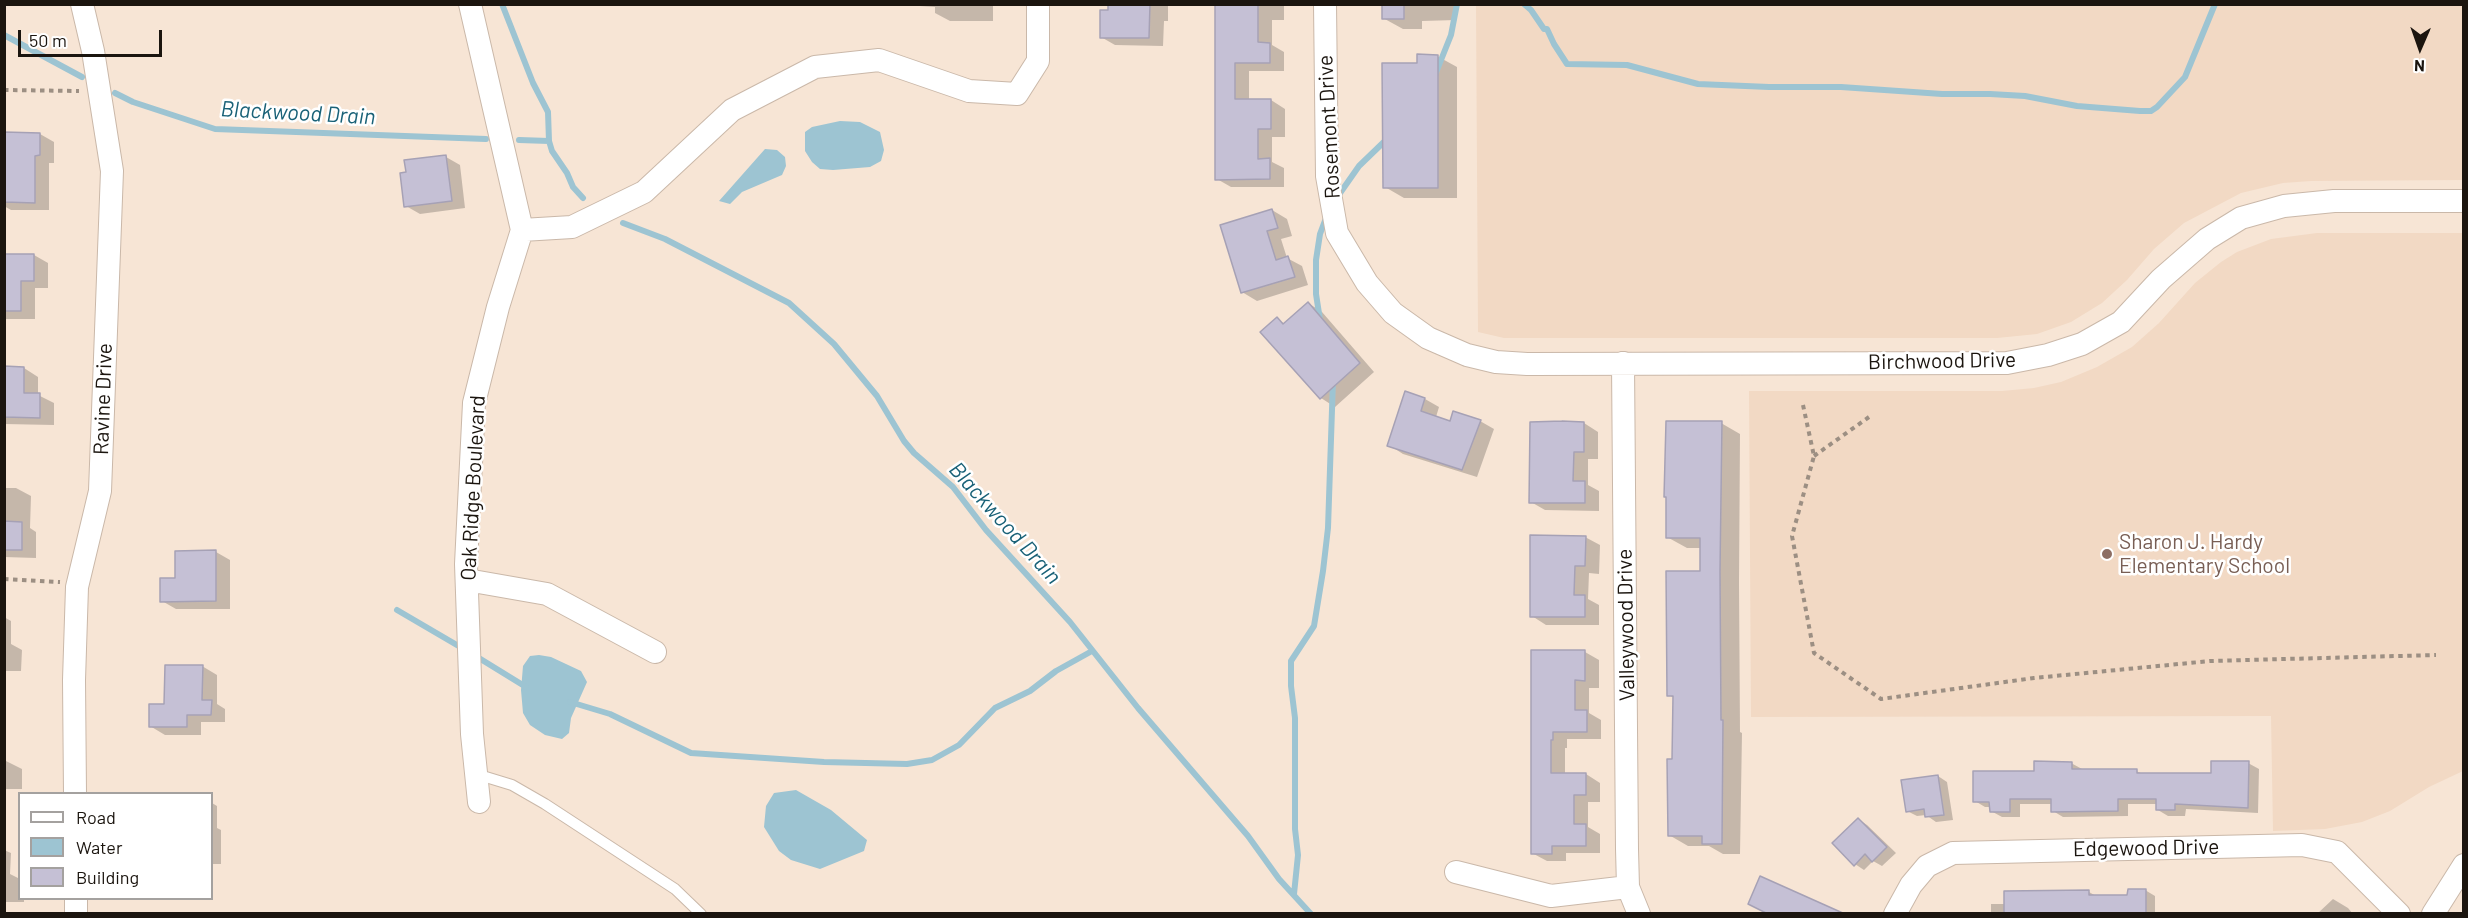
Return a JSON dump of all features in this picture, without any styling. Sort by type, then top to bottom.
[{"type":"street","name":"Ravine Drive","points":[[75,792],[74,680],[78,583],[100,492],[112,171],[93,51],[82,4]]},
{"type":"street","points":[[470,4],[522,230],[572,227],[644,192],[732,110],[816,67],[879,60],[969,91],[1017,94],[1038,61],[1038,4]]},
{"type":"street","name":"Rosemont Drive","points":[[1325,4],[1327,176],[1337,233],[1366,283],[1393,313],[1428,338],[1467,355],[1496,362],[1527,364],[1623,363]]},
{"type":"street","name":"Birchwood Drive","points":[[1623,363],[2007,363],[2048,355],[2082,344],[2121,322],[2160,279],[2199,245],[2241,219],[2284,206],[2334,201],[2461,206]]},
{"type":"street","name":"Oak Ridge Boulevard","points":[[479,802],[472,734],[466,580],[474,403],[498,307],[522,230]]},
{"type":"street","name":"Valleywood Drive","points":[[1623,363],[1628,887],[1639,914]]},
{"type":"street","points":[[466,580],[547,594],[655,652]]},
{"type":"street","name":"Edgewood Drive","points":[[1895,914],[1911,885],[1927,866],[1953,853],[2302,845],[2337,852],[2399,914]]},
{"type":"street","points":[[2433,914],[2463,865]]},
{"type":"street","points":[[1456,872],[1551,896],[1628,887]]},
{"type":"lane","points":[[476,774],[512,785],[545,804],[675,890],[701,914]]},
{"type":"path","points":[[4,90],[100,92]]},
{"type":"path","points":[[1803,405],[1814,456],[1792,536],[1814,653],[1881,699],[2034,678],[2210,661],[2436,655]]},
{"type":"path","points":[[1814,456],[1869,417]]},
{"type":"path","points":[[4,579],[78,583]]},
{"type":"shaded area","points":[[1476,5],[2463,5],[2463,180],[2311,181],[2283,183],[2241,193],[2184,223],[2154,249],[2127,280],[2102,303],[2071,322],[2037,334],[1997,338],[1504,338],[1478,332]]},
{"type":"shaded area","name":"Sharon J. Hardy Elementary School","points":[[2317,233],[2463,233],[2463,771],[2429,787],[2390,811],[2362,822],[2325,829],[2273,831],[2271,716],[1751,717],[1749,391],[2002,391],[2034,388],[2061,382],[2097,367],[2132,347],[2159,323],[2195,283],[2237,252],[2271,239]]},
{"type":"water","points":[[840,121],[860,122],[880,132],[884,150],[881,161],[870,167],[833,170],[820,169],[812,162],[805,151],[805,132],[812,127]]},
{"type":"water","points":[[765,149],[777,150],[785,157],[786,166],[782,175],[742,192],[730,204],[719,201]]},
{"type":"water","points":[[530,656],[551,657],[581,671],[587,682],[571,718],[569,733],[562,739],[545,735],[530,725],[523,713],[521,690],[523,666]]},
{"type":"water","points":[[796,790],[831,810],[867,840],[864,851],[820,869],[791,860],[779,851],[764,827],[766,806],[774,793]]},
{"type":"building","points":[[1108,4],[1150,4],[1149,38],[1100,38],[1100,10],[1108,10]]},
{"type":"building","points":[[1215,4],[1258,4],[1258,42],[1270,43],[1270,63],[1235,63],[1235,99],[1271,99],[1271,129],[1258,129],[1258,159],[1270,158],[1270,179],[1215,180]]},
{"type":"building","points":[[1382,4],[1404,4],[1404,19],[1382,19]]},
{"type":"building","points":[[1417,54],[1438,55],[1438,188],[1383,188],[1382,63],[1417,63]]},
{"type":"building","points":[[4,132],[40,133],[40,155],[35,156],[35,203],[4,202]]},
{"type":"building","points":[[446,155],[452,201],[404,207],[400,173],[406,172],[404,160]]},
{"type":"building","points":[[1272,209],[1278,228],[1267,231],[1276,260],[1288,256],[1295,277],[1241,293],[1220,225]]},
{"type":"building","points":[[4,254],[34,254],[34,281],[21,281],[21,311],[4,311]]},
{"type":"building","points":[[1308,302],[1360,363],[1320,399],[1260,332],[1277,317],[1283,324]]},
{"type":"building","points":[[4,366],[24,367],[24,393],[40,393],[40,418],[4,417]]},
{"type":"building","points":[[1405,391],[1425,398],[1421,411],[1450,421],[1453,411],[1481,420],[1462,470],[1387,446]]},
{"type":"building","points":[[1666,421],[1722,421],[1720,571],[1721,720],[1723,720],[1722,844],[1702,844],[1702,836],[1668,836],[1667,759],[1672,759],[1673,696],[1667,696],[1666,571],[1700,571],[1700,538],[1666,538],[1666,497],[1664,497]]},
{"type":"building","points":[[1530,422],[1584,422],[1584,452],[1574,452],[1573,481],[1585,481],[1585,503],[1529,503]]},
{"type":"building","points":[[4,521],[22,522],[22,550],[4,550]]},
{"type":"building","points":[[1530,535],[1586,536],[1585,566],[1575,566],[1574,595],[1585,595],[1585,617],[1530,617]]},
{"type":"building","points":[[216,550],[216,601],[160,602],[160,578],[175,578],[175,551]]},
{"type":"building","points":[[1531,650],[1585,650],[1585,681],[1575,680],[1575,710],[1587,710],[1587,732],[1553,732],[1551,773],[1586,773],[1586,795],[1574,795],[1574,824],[1586,824],[1586,846],[1552,846],[1552,854],[1531,854]]},
{"type":"building","points":[[165,665],[203,665],[202,700],[212,700],[211,715],[187,715],[187,727],[149,727],[149,704],[164,704]]},
{"type":"building","points":[[2034,761],[2072,762],[2072,769],[2137,769],[2137,773],[2211,773],[2211,761],[2249,761],[2248,808],[2175,804],[2175,810],[2156,810],[2156,799],[2118,799],[2118,811],[2051,812],[2051,799],[2010,799],[2010,812],[1990,812],[1989,802],[1973,802],[1973,771],[2034,771]]},
{"type":"building","points":[[1938,775],[1944,815],[1925,817],[1924,809],[1906,812],[1901,780]]},
{"type":"building","points":[[1858,818],[1887,847],[1872,862],[1865,854],[1854,866],[1832,843]]},
{"type":"building","points":[[1760,876],[1845,914],[1768,914],[1748,904]]},
{"type":"building","points":[[2128,889],[2146,889],[2146,914],[2004,914],[2004,891],[2089,890],[2089,895],[2127,895]]},
{"type":"waterway","points":[[502,4],[533,83],[548,112],[549,141],[552,151],[567,173],[573,187],[583,198]]},
{"type":"waterway","points":[[1435,75],[1451,35],[1457,4]]},
{"type":"waterway","points":[[1524,4],[1544,29],[1547,29],[1567,64],[1627,65],[1698,84],[1841,87],[1942,94],[2025,96],[2077,106],[2140,111],[2151,111],[2157,107],[2185,77],[2215,4]]},
{"type":"waterway","name":"Blackwood Drain","points":[[4,35],[82,77]]},
{"type":"waterway","name":"Blackwood Drain","points":[[115,93],[133,102],[215,129],[486,139]]},
{"type":"waterway","points":[[1338,196],[1359,166],[1388,138]]},
{"type":"waterway","name":"Blackwood Drain","points":[[519,140],[549,141]]},
{"type":"waterway","points":[[1320,320],[1316,294],[1316,260],[1320,234],[1326,218]]},
{"type":"waterway","name":"Blackwood Drain","points":[[623,223],[665,239],[789,303],[834,344],[877,396],[904,441],[914,453],[953,487],[986,530],[1070,622],[1138,708],[1248,836],[1279,879],[1311,914]]},
{"type":"waterway","points":[[1294,894],[1298,855],[1295,829],[1295,718],[1291,661],[1314,626],[1323,571],[1328,528],[1333,380]]},
{"type":"waterway","points":[[397,610],[462,648]]},
{"type":"waterway","points":[[570,702],[610,714],[691,753],[824,762],[907,764],[932,760],[959,745],[995,708],[1030,691],[1056,671],[1092,651]]},
{"type":"waterway","points":[[474,655],[526,687]]},
{"type":"place","name":"Sharon J. Hardy Elementary School","points":[[2107,554]]}]
